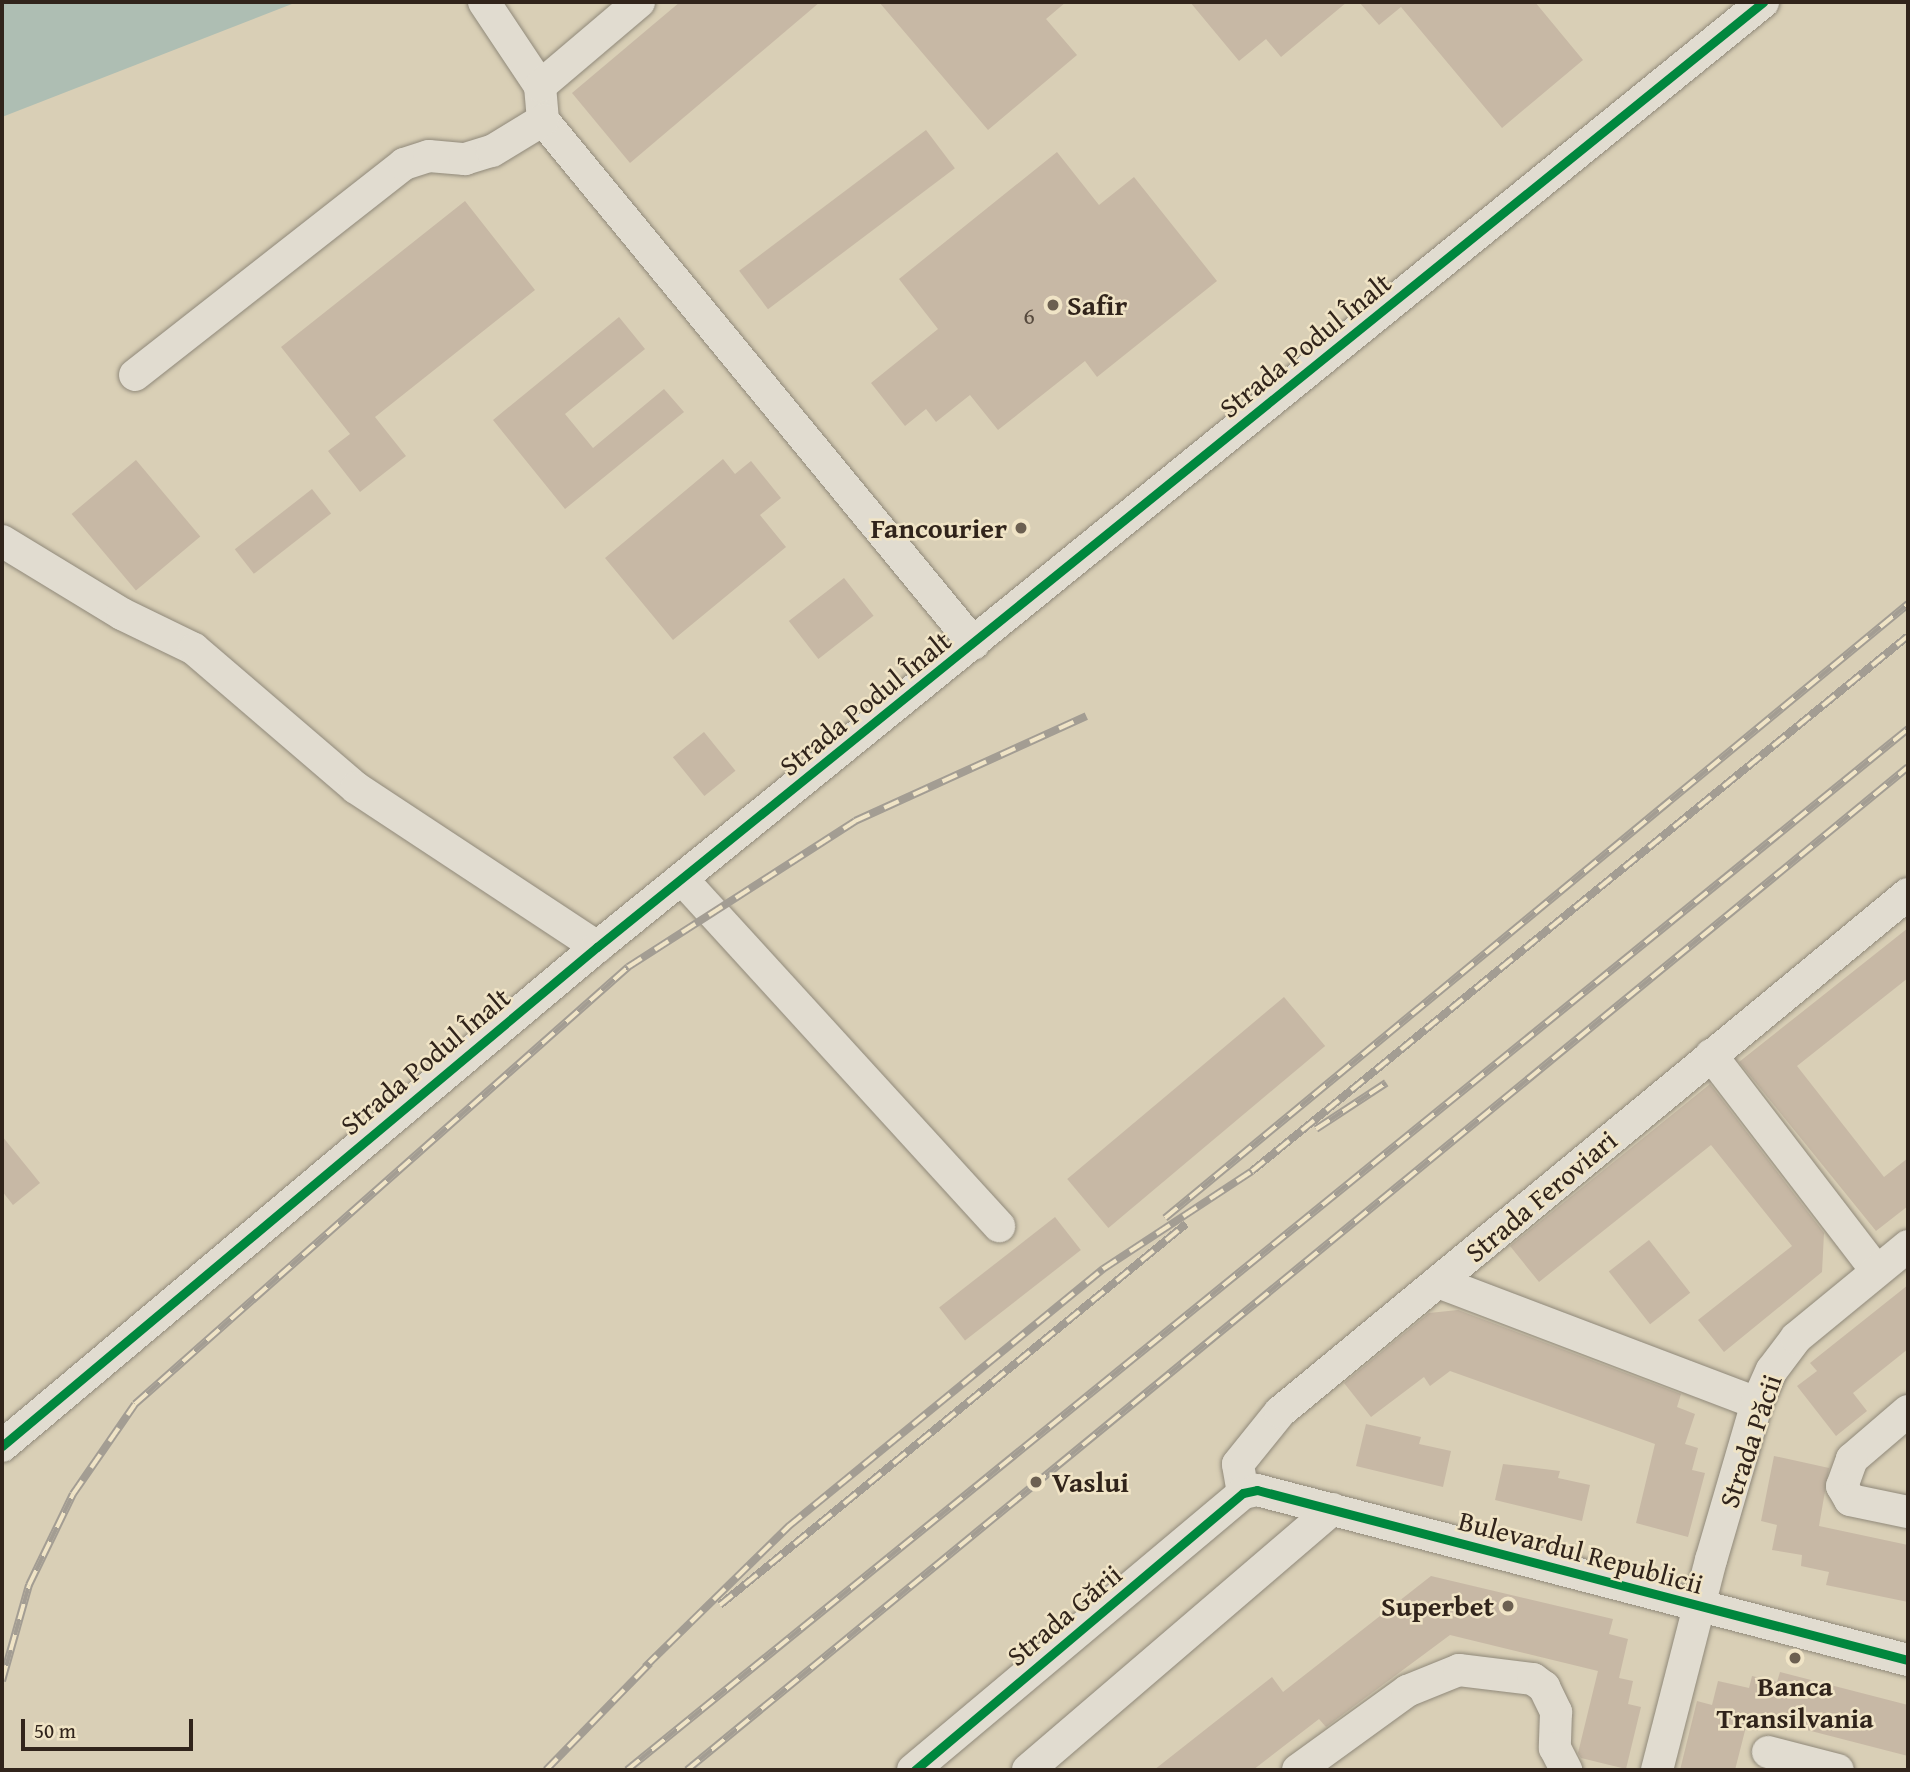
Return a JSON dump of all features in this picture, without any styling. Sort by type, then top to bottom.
[{"type":"street","points":[[484,2],[540,86],[543,120],[974,644]]},
{"type":"street","points":[[540,86],[639,2]]},
{"type":"street","name":"Strada Podul Înalt","points":[[2,1446],[597,947],[1763,2]]},
{"type":"street","points":[[135,375],[404,164],[429,156],[465,159],[492,151],[543,120]]},
{"type":"street","points":[[2,541],[122,614],[194,649],[356,788],[597,947]]},
{"type":"street","points":[[683,880],[999,1226]]},
{"type":"street","name":"Strada Feroviari","points":[[1758,1403],[1438,1282],[1908,894]]},
{"type":"street","points":[[1711,1055],[1876,1270]]},
{"type":"street","name":"Strada Păcii","points":[[1657,1770],[1699,1608],[1758,1403],[1772,1370],[1796,1338],[1908,1246]]},
{"type":"street","points":[[1243,1493],[1238,1464],[1265,1428],[1438,1282]]},
{"type":"street","points":[[1908,1411],[1852,1459],[1842,1486],[1850,1500],[1908,1512]]},
{"type":"street","name":"Bulevardul Republicii","points":[[1243,1493],[1268,1490],[1699,1608],[1908,1660]]},
{"type":"street","name":"Strada Gării","points":[[914,1770],[1243,1493]]},
{"type":"street","points":[[1028,1770],[1332,1509]]},
{"type":"street","points":[[1309,1767],[1408,1691],[1459,1670],[1520,1677],[1544,1687],[1553,1700],[1555,1748],[1566,1770]]},
{"type":"street","points":[[1768,1752],[1838,1770]]},
{"type":"shaded area","points":[[2,2],[297,2],[2,117]]},
{"type":"building","points":[[680,2],[820,2],[630,163],[572,93]]},
{"type":"building","points":[[879,2],[1066,2],[1046,19],[1077,55],[988,130]]},
{"type":"building","points":[[1190,2],[1347,2],[1281,57],[1266,39],[1239,61]]},
{"type":"building","points":[[1359,2],[1535,2],[1583,60],[1502,128],[1401,7],[1379,25]]},
{"type":"building","points":[[926,130],[955,168],[768,309],[739,271]]},
{"type":"building","name":"Safir","points":[[1057,152],[1099,205],[1134,177],[1217,281],[1097,377],[1085,361],[998,430],[970,395],[936,422],[926,409],[905,426],[871,383],[938,329],[899,279]]},
{"type":"building","points":[[465,201],[535,290],[375,417],[406,456],[360,492],[328,451],[350,434],[281,347]]},
{"type":"building","points":[[619,317],[645,349],[565,414],[593,448],[664,389],[684,412],[565,509],[493,420]]},
{"type":"building","points":[[723,459],[735,474],[751,461],[781,498],[760,515],[786,547],[673,640],[605,558]]},
{"type":"building","points":[[136,460],[200,537],[136,591],[72,514]]},
{"type":"building","points":[[312,489],[331,513],[254,574],[235,549]]},
{"type":"building","points":[[844,578],[874,616],[818,659],[789,621]]},
{"type":"building","points":[[704,732],[735,771],[704,796],[673,757]]},
{"type":"building","points":[[1908,928],[1908,978],[1797,1066],[1884,1177],[1908,1158],[1908,1206],[1876,1231],[1739,1062]]},
{"type":"building","points":[[1284,997],[1325,1046],[1108,1228],[1067,1179]]},
{"type":"building","points":[[1710,1084],[1824,1233],[1822,1272],[1724,1352],[1698,1320],[1792,1246],[1711,1145],[1539,1282],[1510,1246]]},
{"type":"building","points":[[2,1136],[40,1183],[13,1205],[2,1191]]},
{"type":"building","points":[[1055,1217],[1081,1250],[965,1341],[939,1308]]},
{"type":"building","points":[[1649,1240],[1690,1293],[1650,1324],[1609,1271]]},
{"type":"building","points":[[1908,1285],[1908,1349],[1853,1393],[1867,1411],[1836,1436],[1797,1386],[1817,1371],[1810,1363]]},
{"type":"building","points":[[1458,1310],[1681,1394],[1677,1407],[1695,1414],[1685,1444],[1698,1448],[1692,1470],[1705,1473],[1688,1537],[1636,1523],[1655,1444],[1450,1371],[1430,1386],[1424,1377],[1371,1417],[1344,1383],[1429,1313]]},
{"type":"building","points":[[1366,1424],[1421,1437],[1419,1444],[1451,1451],[1443,1487],[1356,1466]]},
{"type":"building","points":[[1774,1456],[1829,1468],[1819,1526],[1908,1545],[1908,1602],[1826,1585],[1829,1572],[1801,1566],[1802,1555],[1772,1550],[1777,1525],[1761,1521]]},
{"type":"building","points":[[1503,1464],[1560,1471],[1558,1478],[1590,1485],[1582,1521],[1495,1500]]},
{"type":"building","points":[[1431,1576],[1613,1619],[1609,1634],[1628,1639],[1619,1678],[1633,1681],[1628,1704],[1641,1707],[1626,1769],[1581,1758],[1578,1753],[1598,1671],[1450,1635],[1326,1727],[1319,1719],[1253,1770],[1154,1770],[1272,1677],[1283,1692]]},
{"type":"building","points":[[1780,1672],[1908,1705],[1908,1756],[1749,1715],[1735,1770],[1680,1770],[1697,1701],[1712,1705],[1718,1681],[1749,1688],[1752,1676],[1777,1682]]},
{"type":"railway","points":[[1165,1218],[1908,604]]},
{"type":"railway","points":[[645,1667],[789,1526],[1103,1269],[1252,1171],[1908,636]]},
{"type":"railway","points":[[2,1681],[29,1585],[73,1494],[135,1404],[628,967],[855,821],[1086,716]]},
{"type":"railway","points":[[627,1770],[1908,729]]},
{"type":"railway","points":[[687,1770],[1908,767]]},
{"type":"railway","points":[[1316,1129],[1386,1083]]},
{"type":"railway","points":[[720,1605],[1186,1224]]},
{"type":"railway","points":[[546,1770],[650,1663]]},
{"type":"cycle path","points":[[2,1446],[597,947],[1763,2]]},
{"type":"cycle path","points":[[915,1770],[1243,1493],[1257,1490],[1908,1660]]},
{"type":"place","name":"Safir","points":[[1053,305]]},
{"type":"place","name":"Fancourier","points":[[1021,528]]},
{"type":"place","name":"Vaslui","points":[[1036,1482]]},
{"type":"place","name":"Superbet","points":[[1508,1606]]},
{"type":"place","name":"Banca Transilvania","points":[[1795,1658]]}]
